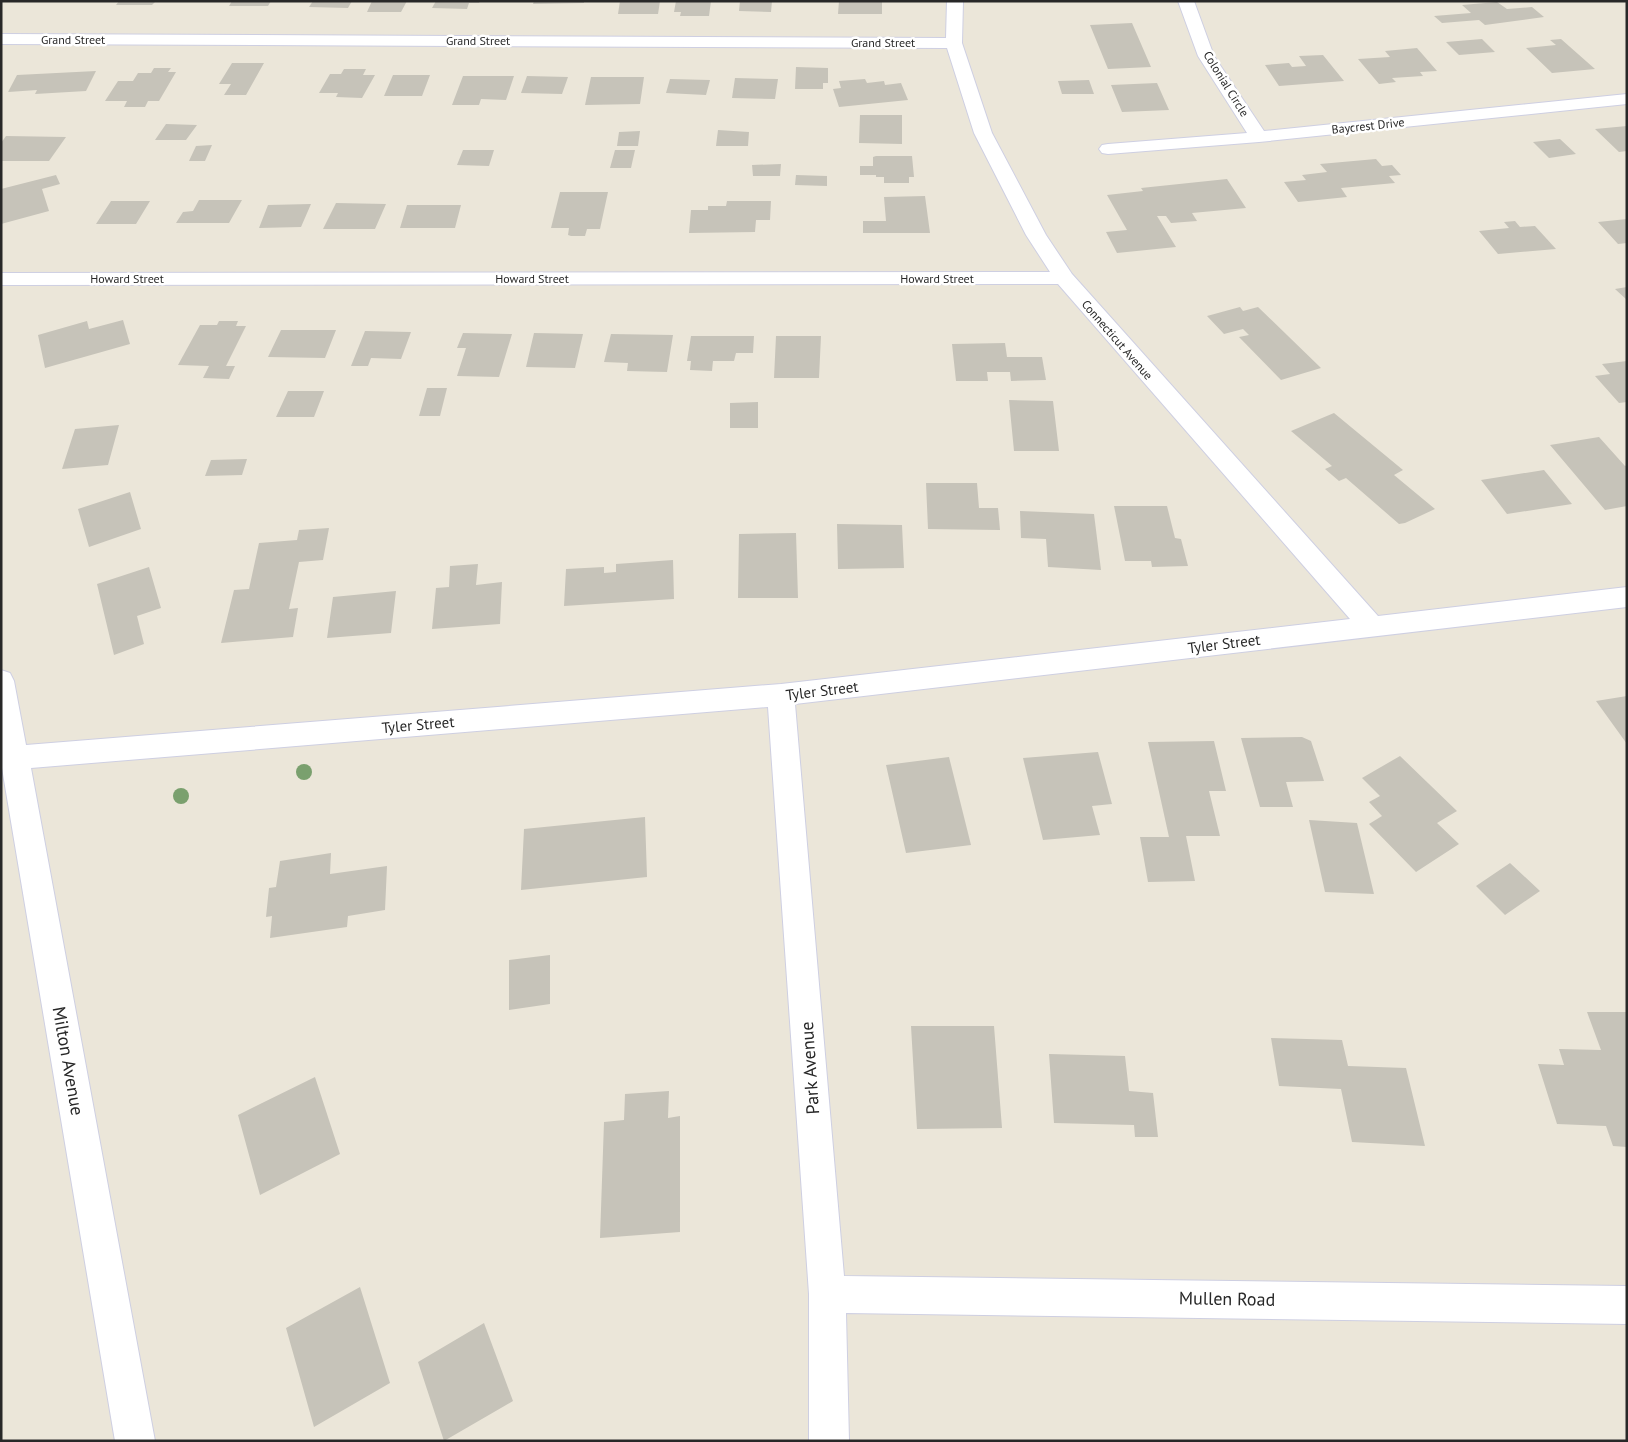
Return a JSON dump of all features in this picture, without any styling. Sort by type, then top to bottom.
[{"type":"street","name":"Connecticut Avenue","points":[[955,1],[954,43],[983,133],[1036,235],[1064,278],[1372,627]]},
{"type":"street","name":"Colonial Circle","points":[[1186,1],[1206,56],[1259,138]]},
{"type":"street","name":"Grand Street","points":[[1,39],[954,43]]},
{"type":"street","name":"Baycrest Drive","points":[[1108,149],[1259,138],[1627,99]]},
{"type":"street","name":"Howard Street","points":[[1,279],[1064,278]]},
{"type":"street","name":"Tyler Street","points":[[14,758],[781,696],[1627,597]]},
{"type":"street","name":"Milton Avenue","points":[[1,681],[135,1441]]},
{"type":"street","name":"Park Avenue","points":[[781,696],[827,1294],[830,1441]]},
{"type":"street","name":"Mullen Road","points":[[827,1294],[1627,1305]]},
{"type":"building","points":[[119,1],[156,1],[152,5],[116,5]]},
{"type":"building","points":[[232,1],[271,1],[268,6],[229,6]]},
{"type":"building","points":[[313,1],[352,1],[348,8],[309,7]]},
{"type":"building","points":[[372,1],[407,1],[401,12],[367,12]]},
{"type":"building","points":[[436,1],[480,1],[479,3],[469,3],[467,9],[432,8]]},
{"type":"building","points":[[534,1],[584,1],[584,3],[533,4]]},
{"type":"building","points":[[620,1],[660,1],[658,14],[618,14]]},
{"type":"building","points":[[676,1],[711,1],[709,16],[680,16],[681,12],[674,12]]},
{"type":"building","points":[[740,1],[772,1],[771,12],[739,11]]},
{"type":"building","points":[[839,1],[882,1],[882,14],[838,14]]},
{"type":"building","points":[[1497,2],[1507,9],[1532,7],[1544,17],[1485,25],[1479,20],[1442,23],[1434,16],[1471,13],[1462,5]]},
{"type":"building","points":[[1132,23],[1151,67],[1108,69],[1090,25]]},
{"type":"building","points":[[1482,39],[1495,52],[1459,55],[1446,42]]},
{"type":"building","points":[[1561,39],[1595,69],[1552,73],[1526,48],[1556,45],[1550,40]]},
{"type":"building","points":[[1417,48],[1437,71],[1420,72],[1423,76],[1392,78],[1396,82],[1379,84],[1358,59],[1390,57],[1385,51]]},
{"type":"building","points":[[1323,55],[1344,81],[1279,86],[1265,65],[1289,63],[1292,67],[1306,66],[1299,56]]},
{"type":"building","points":[[232,63],[264,63],[246,95],[224,95],[231,84],[219,84]]},
{"type":"building","points":[[796,67],[828,68],[828,83],[823,83],[823,89],[795,89]]},
{"type":"building","points":[[154,68],[171,68],[168,72],[176,72],[159,101],[148,101],[145,107],[124,107],[127,101],[105,101],[118,81],[133,81],[138,73],[151,73]]},
{"type":"building","points":[[344,69],[366,69],[363,75],[375,75],[362,98],[336,97],[338,93],[319,93],[330,74],[341,74]]},
{"type":"building","points":[[96,71],[86,91],[35,94],[37,90],[8,92],[17,75]]},
{"type":"building","points":[[393,75],[430,75],[422,96],[384,96]]},
{"type":"building","points":[[463,76],[514,76],[506,100],[481,99],[479,105],[452,105]]},
{"type":"building","points":[[527,76],[568,77],[562,94],[521,93]]},
{"type":"building","points":[[591,77],[644,77],[640,104],[585,105]]},
{"type":"building","points":[[735,78],[778,79],[775,99],[732,98]]},
{"type":"building","points":[[670,79],[710,80],[706,95],[666,93]]},
{"type":"building","points":[[865,79],[867,83],[884,81],[885,85],[901,83],[908,100],[839,107],[833,89],[841,88],[839,81]]},
{"type":"building","points":[[1089,80],[1094,94],[1062,94],[1058,81]]},
{"type":"building","points":[[1157,83],[1169,110],[1122,112],[1111,85]]},
{"type":"building","points":[[860,115],[902,115],[902,144],[859,143]]},
{"type":"building","points":[[166,124],[197,125],[186,140],[155,140]]},
{"type":"building","points":[[1627,126],[1627,151],[1619,152],[1595,129]]},
{"type":"building","points":[[718,130],[749,132],[748,146],[716,146]]},
{"type":"building","points":[[640,131],[638,146],[617,146],[619,132]]},
{"type":"building","points":[[6,136],[66,137],[49,161],[1,161],[1,143]]},
{"type":"building","points":[[1560,139],[1576,154],[1549,158],[1533,142]]},
{"type":"building","points":[[212,145],[205,161],[189,161],[196,146]]},
{"type":"building","points":[[463,150],[494,150],[489,166],[457,165]]},
{"type":"building","points":[[615,150],[635,150],[631,168],[610,168]]},
{"type":"building","points":[[912,156],[914,177],[909,177],[909,183],[884,183],[884,177],[860,175],[860,166],[873,166],[873,157]]},
{"type":"building","points":[[1376,159],[1382,166],[1392,165],[1401,175],[1389,176],[1395,183],[1341,188],[1347,197],[1298,202],[1284,182],[1306,180],[1302,175],[1327,172],[1320,164]]},
{"type":"building","points":[[781,164],[780,176],[753,176],[752,165]]},
{"type":"building","points":[[56,175],[60,184],[42,189],[49,211],[1,224],[1,189]]},
{"type":"building","points":[[796,175],[827,176],[827,186],[795,185]]},
{"type":"building","points":[[1227,179],[1246,208],[1192,213],[1197,221],[1171,223],[1166,216],[1157,216],[1176,247],[1117,253],[1106,232],[1127,230],[1107,195],[1143,191],[1141,188]]},
{"type":"building","points":[[560,192],[608,192],[600,229],[587,229],[585,236],[571,236],[568,235],[569,228],[551,228]]},
{"type":"building","points":[[925,196],[930,233],[863,233],[863,221],[886,221],[884,197]]},
{"type":"building","points":[[199,200],[242,200],[229,223],[176,223],[183,212],[193,211]]},
{"type":"building","points":[[111,201],[150,201],[136,224],[96,224]]},
{"type":"building","points":[[727,201],[771,201],[770,220],[756,220],[755,232],[689,233],[691,210],[708,210],[708,206],[726,206]]},
{"type":"building","points":[[336,203],[386,204],[375,229],[323,229]]},
{"type":"building","points":[[311,204],[301,227],[259,228],[268,205]]},
{"type":"building","points":[[407,205],[461,205],[455,228],[400,228]]},
{"type":"building","points":[[1627,219],[1627,243],[1618,244],[1598,222]]},
{"type":"building","points":[[1515,221],[1520,227],[1535,226],[1556,249],[1498,254],[1479,231],[1509,228],[1504,222]]},
{"type":"building","points":[[1627,287],[1627,300],[1615,289]]},
{"type":"building","points":[[1240,307],[1243,311],[1258,307],[1321,368],[1281,380],[1239,337],[1249,335],[1243,329],[1224,334],[1207,316]]},
{"type":"building","points":[[123,320],[130,344],[45,368],[38,335],[87,321],[89,329]]},
{"type":"building","points":[[219,321],[238,321],[236,326],[246,326],[226,366],[235,366],[229,379],[203,378],[209,366],[178,365],[200,325],[217,325]]},
{"type":"building","points":[[281,330],[336,330],[325,358],[268,357]]},
{"type":"building","points":[[365,331],[411,332],[401,359],[371,358],[368,366],[351,366]]},
{"type":"building","points":[[463,333],[512,334],[499,377],[457,376],[466,348],[457,348]]},
{"type":"building","points":[[534,333],[583,334],[575,368],[526,367]]},
{"type":"building","points":[[611,334],[673,335],[667,372],[627,371],[628,363],[604,362]]},
{"type":"building","points":[[691,336],[754,336],[753,353],[736,353],[734,361],[713,361],[712,371],[690,370],[691,361],[687,361]]},
{"type":"building","points":[[776,336],[821,336],[819,378],[774,378]]},
{"type":"building","points":[[1005,343],[1007,357],[1042,357],[1046,380],[1011,381],[1010,372],[987,372],[988,381],[956,381],[952,344]]},
{"type":"building","points":[[1627,361],[1627,402],[1619,403],[1595,376],[1610,374],[1602,364]]},
{"type":"building","points":[[427,388],[447,388],[440,416],[419,416]]},
{"type":"building","points":[[288,391],[324,391],[314,417],[276,417]]},
{"type":"building","points":[[1009,400],[1053,401],[1059,451],[1014,451]]},
{"type":"building","points":[[758,402],[758,428],[730,428],[730,403]]},
{"type":"building","points":[[1334,413],[1403,470],[1394,475],[1435,509],[1399,524],[1346,478],[1339,481],[1325,469],[1332,466],[1291,431]]},
{"type":"building","points":[[119,425],[108,465],[62,469],[75,429]]},
{"type":"building","points":[[1599,437],[1625,466],[1627,465],[1627,506],[1605,510],[1550,445]]},
{"type":"building","points":[[247,459],[242,475],[205,476],[211,460]]},
{"type":"building","points":[[1544,470],[1572,504],[1507,514],[1481,480]]},
{"type":"building","points":[[926,483],[977,483],[979,508],[998,508],[1000,530],[928,529]]},
{"type":"building","points":[[130,492],[141,529],[89,547],[78,509]]},
{"type":"building","points":[[1114,506],[1167,506],[1175,538],[1181,539],[1188,566],[1152,567],[1151,561],[1125,561]]},
{"type":"building","points":[[1020,511],[1094,514],[1101,570],[1048,567],[1046,539],[1021,538]]},
{"type":"building","points":[[837,524],[902,525],[904,568],[838,569]]},
{"type":"building","points":[[329,528],[323,560],[299,562],[289,609],[298,608],[293,637],[221,643],[234,590],[249,589],[259,543],[297,540],[299,530]]},
{"type":"building","points":[[796,533],[798,598],[738,598],[739,534]]},
{"type":"building","points":[[673,560],[674,599],[564,606],[566,569],[604,567],[604,573],[616,572],[616,564]]},
{"type":"building","points":[[478,564],[476,585],[502,582],[500,624],[432,629],[436,588],[449,587],[450,566]]},
{"type":"building","points":[[149,567],[161,608],[137,616],[144,644],[114,655],[97,584]]},
{"type":"building","points":[[396,591],[391,633],[327,638],[333,597]]},
{"type":"building","points":[[1627,696],[1627,744],[1596,701]]},
{"type":"building","points":[[1302,737],[1311,741],[1324,781],[1286,782],[1293,807],[1260,807],[1241,738]]},
{"type":"building","points":[[1214,741],[1226,791],[1209,791],[1220,836],[1186,836],[1195,881],[1148,882],[1140,837],[1169,837],[1148,742]]},
{"type":"building","points":[[1098,752],[1112,804],[1092,806],[1100,835],[1043,840],[1023,758]]},
{"type":"building","points":[[1400,756],[1457,811],[1437,823],[1459,844],[1416,872],[1369,824],[1382,816],[1369,802],[1380,796],[1362,778]]},
{"type":"building","points":[[949,757],[971,845],[906,853],[886,765]]},
{"type":"building","points":[[645,817],[647,877],[521,890],[524,829]]},
{"type":"building","points":[[1309,820],[1357,823],[1374,894],[1325,892]]},
{"type":"building","points":[[331,853],[330,874],[387,866],[385,910],[348,916],[347,927],[270,938],[272,916],[266,917],[269,888],[276,887],[280,861]]},
{"type":"building","points":[[1510,863],[1540,891],[1505,915],[1476,886]]},
{"type":"building","points":[[550,955],[550,1004],[509,1010],[509,960]]},
{"type":"building","points":[[1587,1012],[1627,1012],[1627,1147],[1613,1146],[1606,1126],[1557,1124],[1538,1064],[1564,1065],[1559,1049],[1601,1050]]},
{"type":"building","points":[[911,1026],[994,1026],[1002,1128],[917,1129]]},
{"type":"building","points":[[1271,1038],[1342,1040],[1348,1066],[1406,1068],[1425,1146],[1352,1142],[1341,1089],[1279,1086]]},
{"type":"building","points":[[1049,1054],[1125,1056],[1129,1091],[1153,1093],[1158,1137],[1135,1137],[1134,1125],[1054,1123]]},
{"type":"building","points":[[315,1077],[340,1154],[260,1195],[238,1115]]},
{"type":"building","points":[[669,1091],[668,1118],[680,1116],[680,1232],[600,1238],[604,1122],[624,1120],[625,1094]]},
{"type":"building","points":[[360,1287],[390,1383],[314,1427],[286,1328]]},
{"type":"building","points":[[484,1323],[513,1401],[444,1441],[418,1362]]}]
